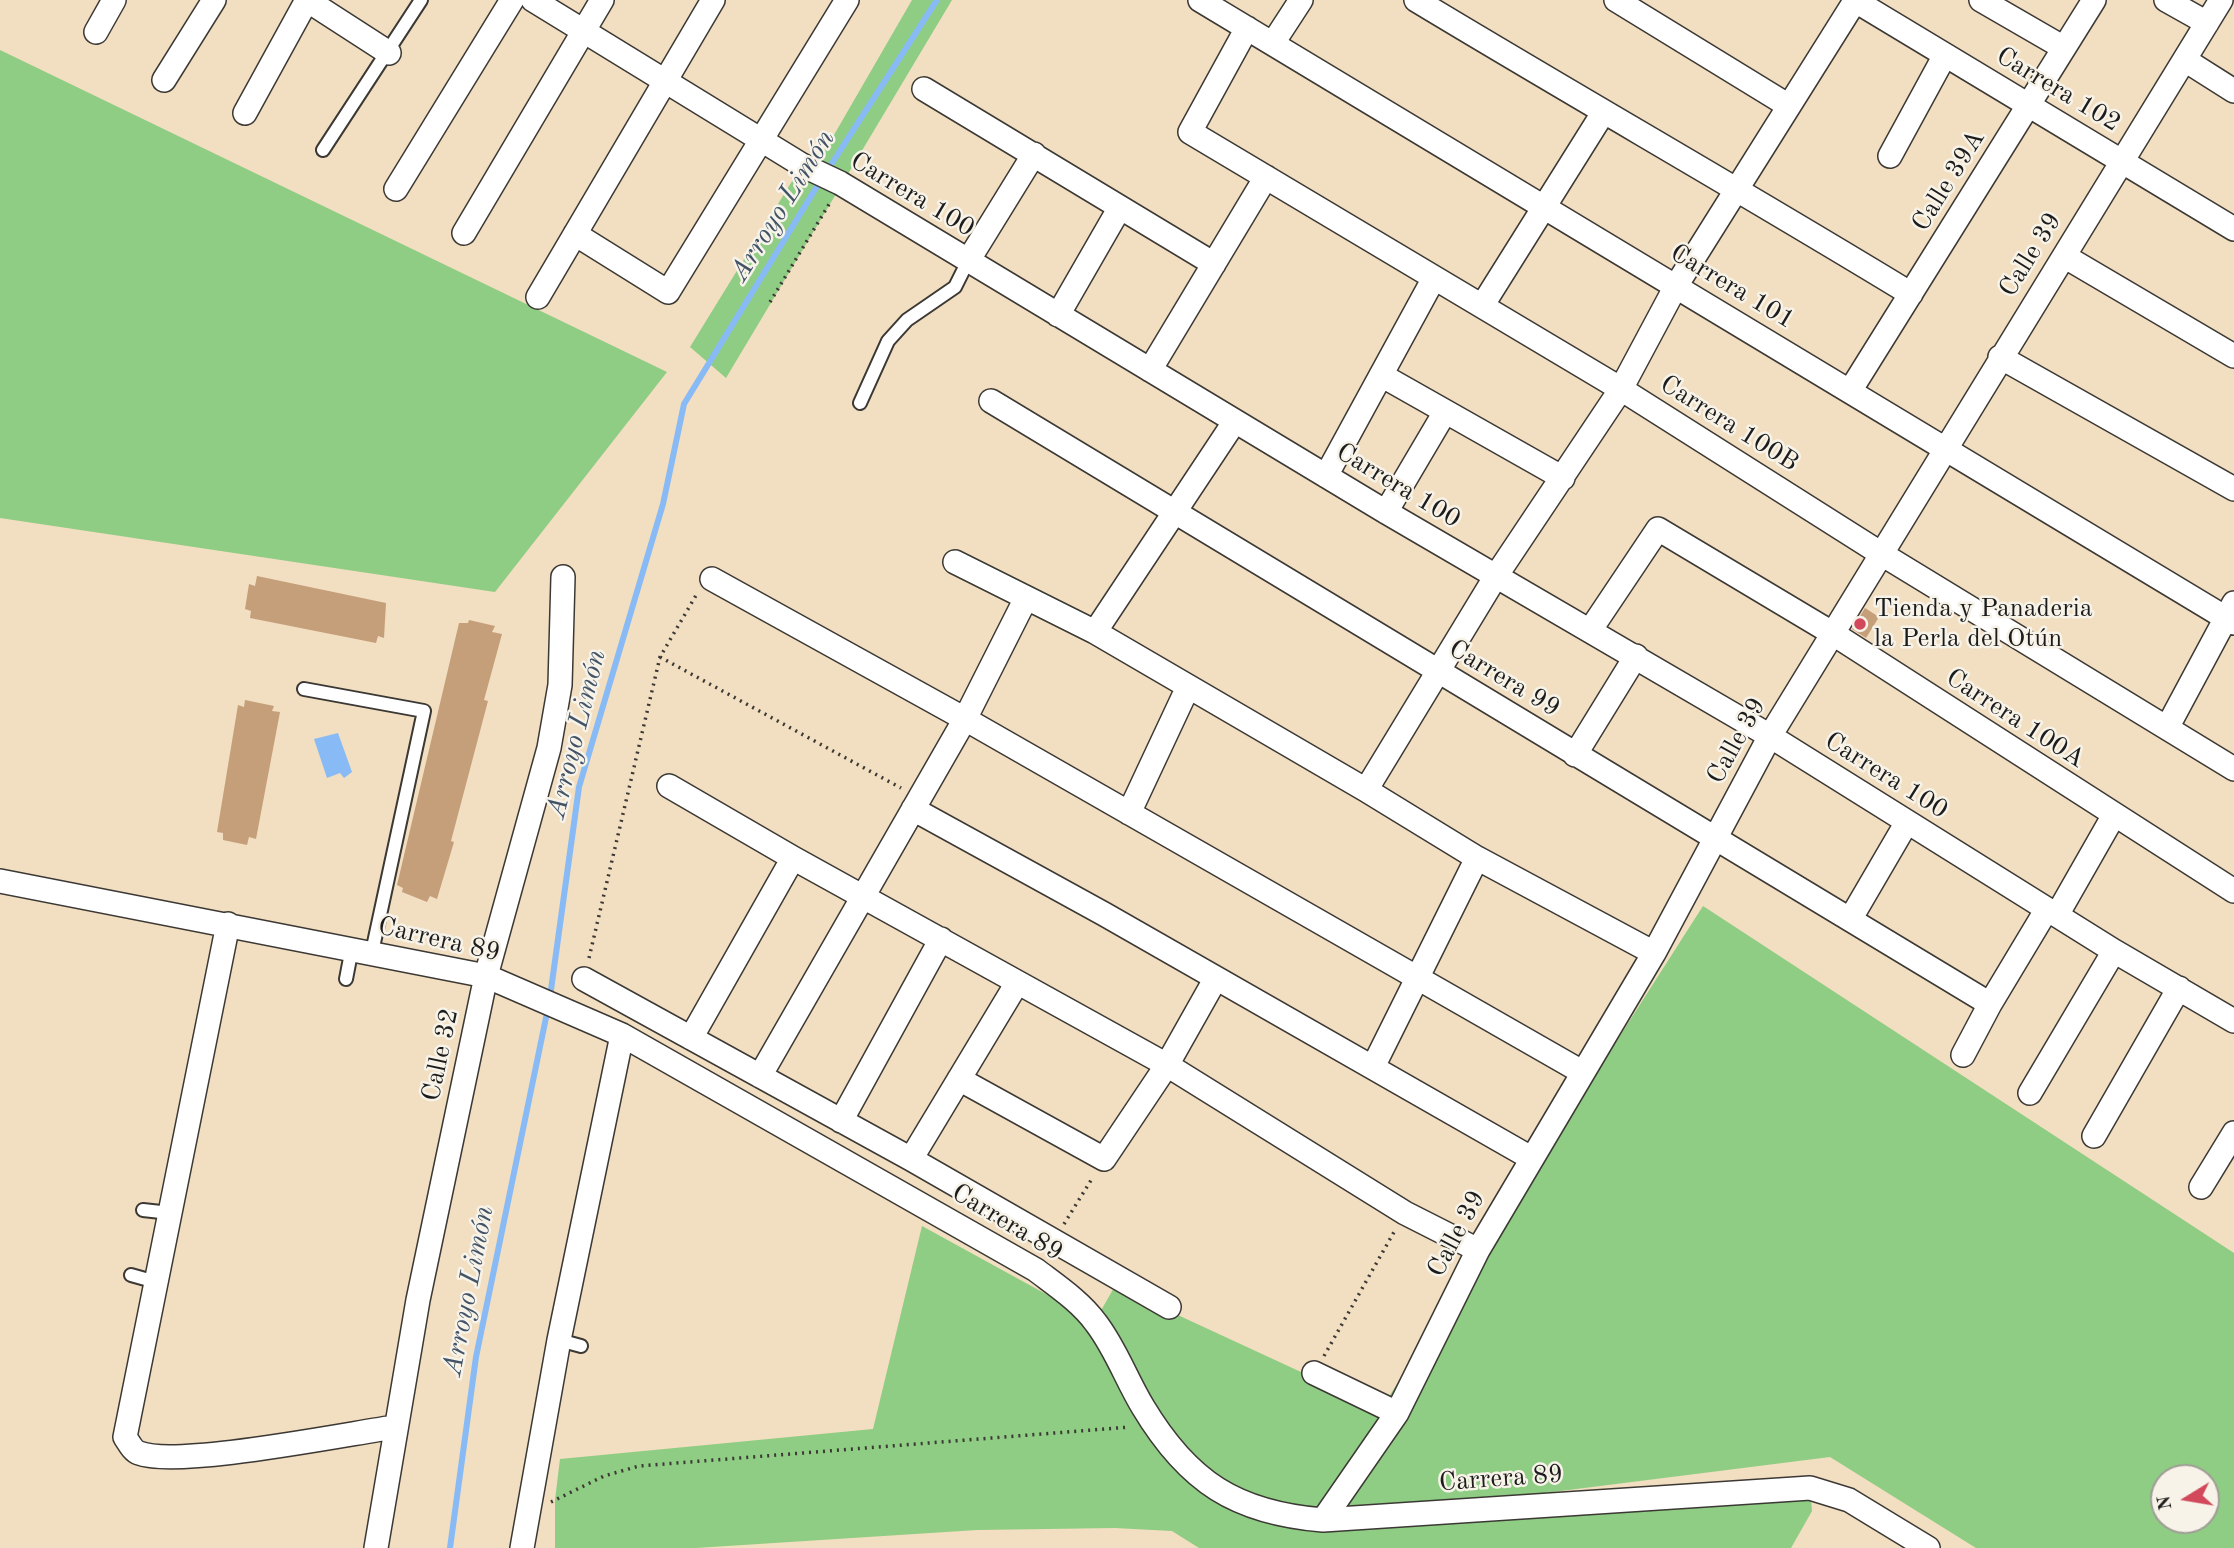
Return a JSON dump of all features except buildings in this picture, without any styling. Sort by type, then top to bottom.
[{"type":"street","points":[[96,32],[114,0]]},
{"type":"street","points":[[164,80],[214,0]]},
{"type":"street","points":[[245,113],[307,0],[389,53]]},
{"type":"street","points":[[396,189],[512,0]]},
{"type":"street","name":"Carrera 100","points":[[533,0],[764,139],[802,165],[845,187],[1386,512],[1591,629],[1770,736],[2114,951],[2234,1021]]},
{"type":"street","points":[[464,233],[602,0]]},
{"type":"street","points":[[538,297],[713,0]]},
{"type":"street","points":[[575,234],[668,292],[847,0]]},
{"type":"street","name":"Carrera 101","points":[[1200,0],[1850,391],[2231,615]]},
{"type":"street","points":[[1273,43],[1301,0]]},
{"type":"street","points":[[1416,0],[1603,113],[1738,188],[1911,294]]},
{"type":"street","points":[[1616,0],[1789,106]]},
{"type":"street","points":[[1366,790],[1496,576],[1621,389],[1676,286],[1855,0]]},
{"type":"street","name":"Carrera 102","points":[[1855,0],[2122,161],[2231,221]]},
{"type":"street","points":[[1981,0],[2064,48]]},
{"type":"street","name":"Calle 39A","points":[[1850,391],[2094,0]]},
{"type":"street","points":[[2166,0],[2207,23]]},
{"type":"street","name":"Calle 39","points":[[1323,1520],[1397,1413],[1478,1250],[1654,953],[1770,736],[2221,0]]},
{"type":"street","name":"Carrera 100B","points":[[1247,28],[1190,132],[1621,389],[1880,553],[2234,769]]},
{"type":"street","points":[[1890,156],[1945,55]]},
{"type":"street","points":[[2185,60],[2234,91]]},
{"type":"street","points":[[925,89],[1119,209],[1214,264]]},
{"type":"street","points":[[1482,306],[1603,113]]},
{"type":"street","points":[[968,261],[1034,154]]},
{"type":"street","points":[[1150,370],[1266,177]]},
{"type":"street","points":[[1058,315],[1119,209]]},
{"type":"street","points":[[2064,256],[2234,356]]},
{"type":"street","points":[[1326,476],[1434,278]]},
{"type":"street","points":[[2000,357],[2234,489]]},
{"type":"street","points":[[1381,375],[1563,478]]},
{"type":"street","name":"Carrera 99","points":[[991,401],[1575,755],[1852,918],[1990,1004]]},
{"type":"street","points":[[1386,512],[1445,412]]},
{"type":"street","points":[[1095,632],[1235,421]]},
{"type":"street","name":"Carrera 100A","points":[[1591,629],[1658,530],[1832,634],[2234,891]]},
{"type":"street","points":[[955,562],[1025,600],[1095,632],[1366,790],[1476,858],[1654,953]]},
{"type":"street","name":"Calle 32","points":[[376,1548],[418,1300],[549,748],[560,685],[563,577]]},
{"type":"street","points":[[712,579],[965,719],[1582,1072]]},
{"type":"street","points":[[760,1076],[965,719],[1025,600]]},
{"type":"street","points":[[2167,728],[2231,615]]},
{"type":"street","points":[[1575,755],[1636,656]]},
{"type":"street","points":[[1129,813],[1188,687]]},
{"type":"street","points":[[669,786],[793,858],[1167,1065],[1405,1213],[1478,1250]]},
{"type":"street","points":[[916,804],[1531,1158]]},
{"type":"street","points":[[1963,1055],[1990,1004],[2114,816]]},
{"type":"street","points":[[1852,918],[1907,822]]},
{"type":"street","points":[[691,1038],[793,858]]},
{"type":"street","points":[[1373,1067],[1476,858]]},
{"type":"street","name":"Carrera 89","points":[[0,881],[362,950],[493,979],[622,1035],[1036,1269],[1095,1321],[1155,1425],[1181,1462],[1216,1489],[1251,1507],[1290,1517],[1323,1520],[1810,1488],[1849,1500],[1928,1548]]},
{"type":"street","points":[[228,924],[125,1437],[136,1452],[151,1456],[200,1455],[396,1427]]},
{"type":"street","points":[[841,1121],[941,939]]},
{"type":"street","points":[[2030,1093],[2114,951]]},
{"type":"street","points":[[959,1079],[1104,1159],[1167,1065],[1216,978]]},
{"type":"street","points":[[584,979],[911,1159],[1169,1307]]},
{"type":"street","points":[[911,1159],[1017,983]]},
{"type":"street","points":[[2094,1136],[2179,988]]},
{"type":"street","points":[[522,1548],[570,1343],[622,1035]]},
{"type":"street","points":[[2201,1187],[2234,1133]]},
{"type":"street","points":[[1314,1373],[1397,1413]]},
{"type":"lane","points":[[323,150],[389,53],[421,0]]},
{"type":"lane","points":[[860,403],[888,341],[907,320],[955,287],[968,261]]},
{"type":"lane","points":[[304,689],[424,711],[362,950],[346,979]]},
{"type":"lane","points":[[143,1210],[170,1213]]},
{"type":"lane","points":[[131,1275],[156,1282]]},
{"type":"path","points":[[770,302],[833,198],[845,187]]},
{"type":"path","points":[[584,979],[660,657],[703,584],[712,579]]},
{"type":"path","points":[[660,657],[916,804]]},
{"type":"path","points":[[1054,1241],[1104,1159]]},
{"type":"path","points":[[1314,1373],[1405,1213]]},
{"type":"path","points":[[528,1514],[604,1476],[639,1465],[1155,1425]]},
{"type":"green space","points":[[912,0],[952,0],[726,378],[690,347],[802,165],[827,147]]},
{"type":"green space","points":[[0,50],[667,372],[495,592],[0,518]]},
{"type":"green space","points":[[1703,906],[2234,1253],[2234,1548],[1976,1548],[1830,1457],[1370,1515],[1810,1488],[1812,1511],[1791,1548],[1199,1548],[1172,1531],[1115,1528],[977,1530],[696,1548],[555,1548],[555,1500],[560,1459],[873,1429],[922,1226],[1095,1321],[1115,1286],[1381,1409]]},
{"type":"water","points":[[338,733],[352,772],[344,778],[340,773],[327,778],[314,739]]},
{"type":"waterway","name":"Arroyo Limón","points":[[550,997],[579,787],[663,504],[684,404],[816,188],[937,0]]},
{"type":"waterway","name":"Arroyo Limón","points":[[450,1548],[476,1357],[548,1008]]},
{"type":"place","name":"Tienda y Panaderia la Perla del Otún","points":[[1860,624]]}]
